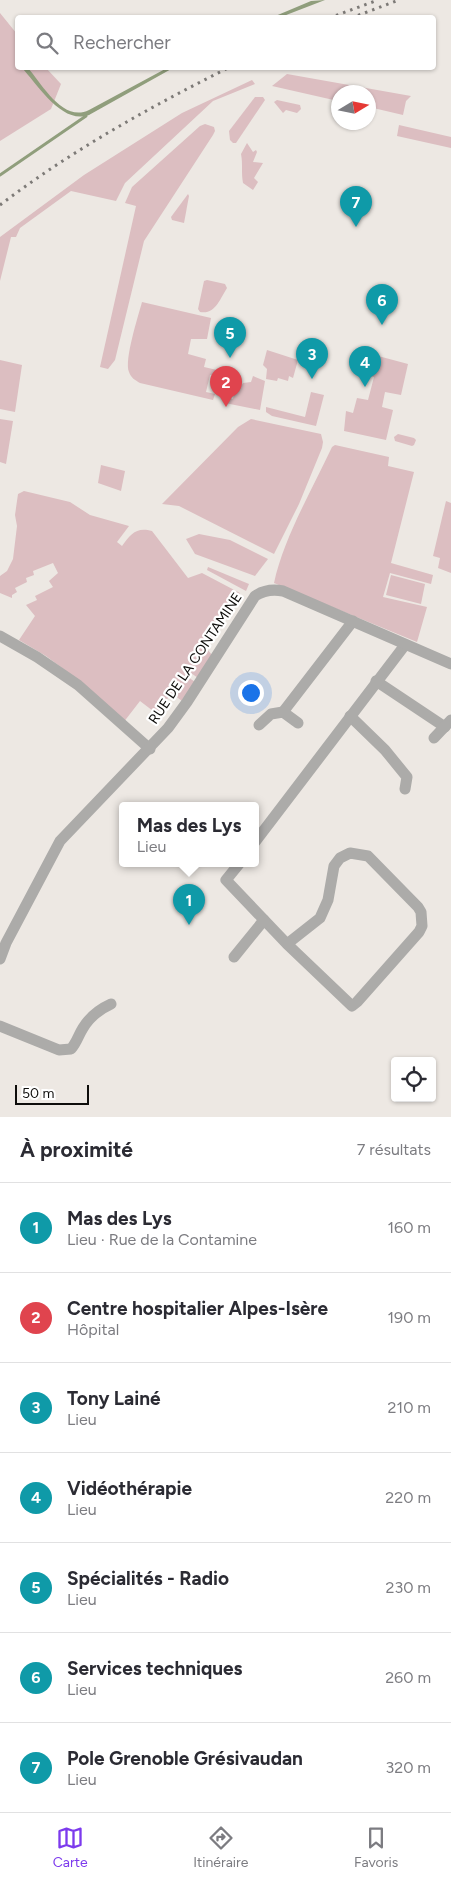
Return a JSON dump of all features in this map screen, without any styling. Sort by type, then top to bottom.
[{"type":"street","name":"RUE DE LA CONTAMINE","points":[[0,959],[6,943],[60,841],[168,728],[187,702],[255,596],[275,590],[283,591],[451,664]]},
{"type":"street","points":[[259,725],[271,714],[283,712],[353,620]]},
{"type":"street","points":[[0,636],[37,657],[78,685],[150,749]]},
{"type":"street","points":[[259,837],[405,645]]},
{"type":"street","points":[[376,681],[448,723],[434,738]]},
{"type":"street","points":[[283,712],[298,723]]},
{"type":"street","points":[[350,716],[385,750],[407,777],[405,788]]},
{"type":"street","points":[[237,867],[226,880],[287,944],[352,1006],[364,995],[419,932],[422,926],[421,912],[368,856],[350,853],[340,858],[334,866],[328,900],[320,918],[287,944]]},
{"type":"street","points":[[234,958],[264,920]]},
{"type":"street","points":[[0,1026],[59,1050],[71,1049],[78,1041],[85,1024],[101,1009],[111,1004]]},
{"type":"shaded area","points":[[325,0],[286,15],[278,15],[311,1]]},
{"type":"shaded area","points":[[0,13],[15,32],[15,70],[48,70],[61,84],[51,109],[0,141]]},
{"type":"shaded area","points":[[24,70],[30,70],[62,107],[79,113],[89,110],[163,70],[169,70],[89,115],[79,117],[60,109],[43,93]]},
{"type":"shaded area","points":[[287,74],[349,85],[331,85],[331,99],[272,86]]},
{"type":"shaded area","points":[[252,80],[255,84],[213,101],[125,183],[116,201],[71,191],[20,228],[16,237],[11,237],[0,281],[0,237],[84,175],[182,113]]},
{"type":"shaded area","points":[[376,90],[411,96],[406,101],[403,115],[376,109]]},
{"type":"shaded area","points":[[255,97],[263,97],[265,100],[236,143],[233,143],[230,140],[229,131]]},
{"type":"shaded area","points":[[277,100],[300,105],[301,109],[297,113],[286,110],[283,113],[274,102]]},
{"type":"shaded area","points":[[205,124],[214,127],[215,131],[144,241],[115,360],[108,369],[100,367],[136,206],[125,203],[132,187],[200,126]]},
{"type":"shaded area","points":[[399,125],[451,137],[451,148],[397,136]]},
{"type":"shaded area","points":[[247,143],[253,152],[256,150],[257,152],[253,162],[263,163],[254,178],[258,182],[253,190],[243,183],[242,179],[241,154]]},
{"type":"shaded area","points":[[188,194],[184,223],[172,220],[171,217]]},
{"type":"shaded area","points":[[204,281],[225,284],[227,288],[213,309],[200,312],[198,309]]},
{"type":"shaded area","points":[[142,302],[211,318],[207,339],[191,339],[188,354],[206,359],[204,367],[217,370],[216,375],[210,375],[206,392],[215,394],[213,400],[140,383],[131,376],[128,358]]},
{"type":"shaded area","points":[[267,350],[298,360],[293,378],[289,376],[288,381],[278,378],[277,381],[266,379],[267,369],[263,365]]},
{"type":"shaded area","points":[[367,353],[408,364],[401,395],[385,392],[382,407],[393,410],[386,440],[344,431],[346,411],[353,413],[357,398],[368,400],[374,377],[362,374]]},
{"type":"shaded area","points":[[0,360],[22,365],[15,412],[0,409]]},
{"type":"shaded area","points":[[253,376],[265,381],[260,410],[225,403],[225,397],[233,399],[235,388],[240,388],[243,383],[251,382]]},
{"type":"shaded area","points":[[311,392],[324,395],[316,426],[272,416],[266,412],[266,407],[305,417]]},
{"type":"shaded area","points":[[0,419],[13,421],[6,464],[0,462]]},
{"type":"shaded area","points":[[251,419],[321,434],[323,442],[299,504],[274,554],[179,506],[162,504],[238,427]]},
{"type":"shaded area","points":[[398,434],[414,438],[416,440],[414,445],[395,441],[394,437]]},
{"type":"shaded area","points":[[335,445],[389,457],[388,466],[414,472],[391,563],[433,575],[431,584],[390,573],[383,597],[427,607],[417,642],[274,583],[291,531],[332,447]]},
{"type":"shaded area","points":[[101,465],[125,471],[121,491],[98,483]]},
{"type":"shaded area","points":[[24,491],[70,502],[90,515],[129,526],[117,542],[122,546],[134,532],[142,530],[152,531],[188,578],[202,573],[240,593],[206,648],[212,655],[198,678],[191,673],[188,677],[195,682],[182,701],[174,695],[170,695],[157,714],[140,701],[123,723],[77,679],[46,656],[19,640],[35,616],[26,605],[37,600],[35,596],[53,587],[49,581],[58,573],[53,563],[33,571],[34,575],[26,578],[27,582],[15,588],[17,592],[12,595],[12,598],[0,593],[0,576],[7,571],[13,559],[18,494]]},
{"type":"shaded area","points":[[446,501],[451,503],[451,573],[438,568],[440,558],[433,556]]},
{"type":"shaded area","points":[[199,534],[230,540],[268,559],[255,576],[195,554],[186,539]]},
{"type":"shaded area","points":[[208,567],[249,584],[246,591],[207,570]]},
{"type":"shaded area","points":[[391,575],[425,584],[421,604],[386,595]]},
{"type":"waterway","points":[[0,175],[86,116]]},
{"type":"railway","points":[[337,15],[378,0]]},
{"type":"railway","points":[[359,15],[399,0]]},
{"type":"railway","points":[[0,205],[82,148],[224,70]]},
{"type":"place","name":"Pole Grenoble Grésivaudan","points":[[356,227]]},
{"type":"place","name":"Services techniques","points":[[382,325]]},
{"type":"place","name":"Spécialités - Radio","points":[[230,358]]},
{"type":"place","name":"Tony Lainé","points":[[312,379]]},
{"type":"place","name":"Vidéothérapie","points":[[365,387]]},
{"type":"place","name":"Centre hospitalier Alpes-Isère","points":[[226,407]]},
{"type":"place","name":"Mas des Lys","points":[[189,925]]}]
